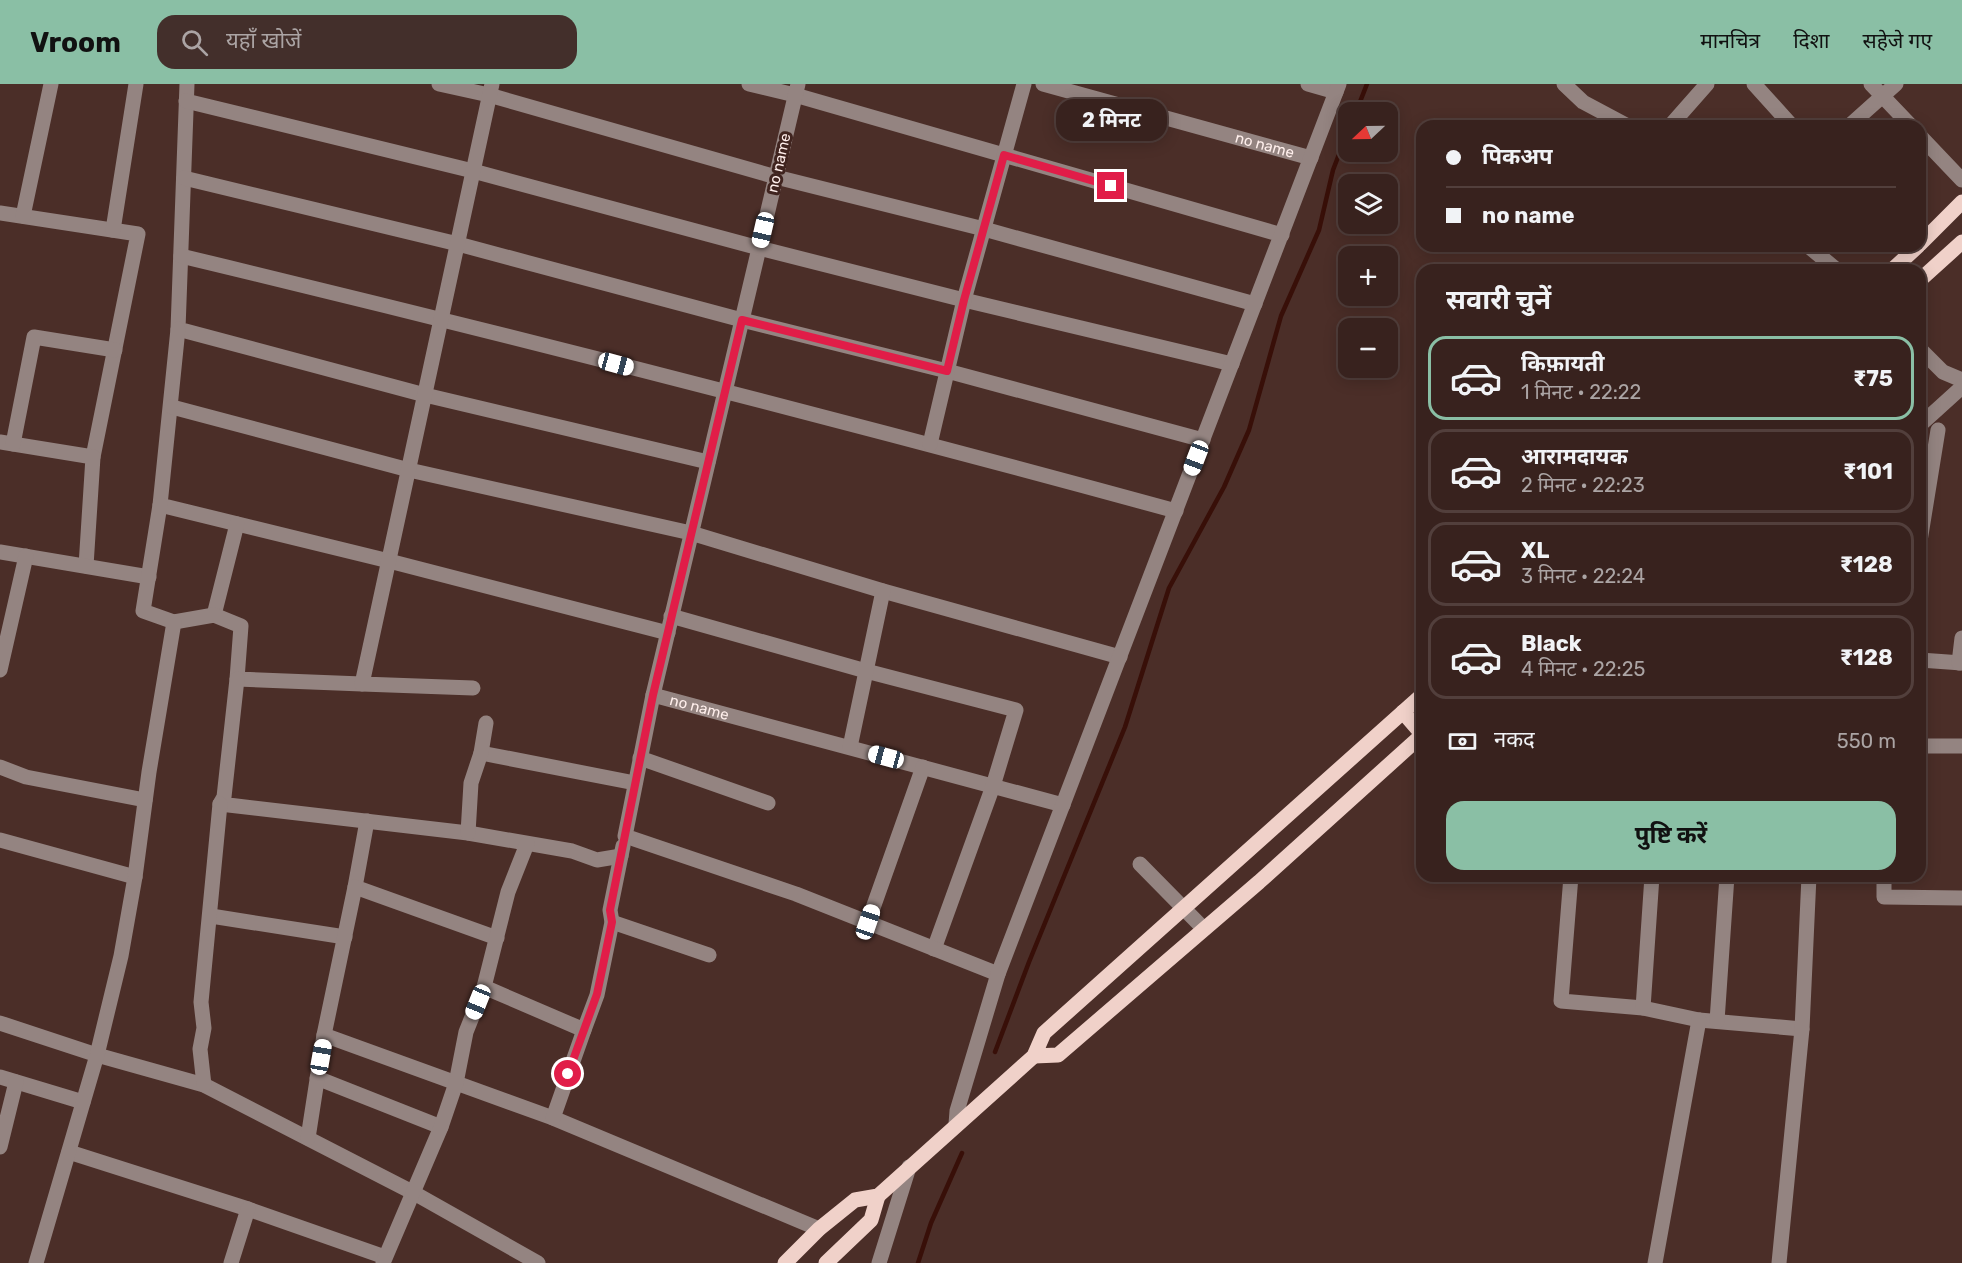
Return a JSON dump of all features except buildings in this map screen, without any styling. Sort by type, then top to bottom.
[{"type":"main road","points":[[1926,238],[1962,202]]},
{"type":"main road","points":[[1926,275],[1962,242]]},
{"type":"main road","points":[[1898,264],[1911,252]]},
{"type":"main road","points":[[826,1263],[871,1220],[878,1196],[1034,1056],[1044,1034],[1416,700]]},
{"type":"main road","points":[[1403,712],[1416,728]]},
{"type":"main road","points":[[1034,1056],[1058,1055],[1416,740]]},
{"type":"main road","points":[[784,1263],[819,1229],[855,1200],[878,1196]]},
{"type":"street","points":[[23,216],[51,84]]},
{"type":"street","points":[[113,230],[136,84]]},
{"type":"street","points":[[187,84],[178,329],[172,407],[160,505],[143,611],[174,622],[214,615],[241,626],[224,797],[220,804],[201,1002],[204,1028],[200,1049],[204,1085]]},
{"type":"street","points":[[439,84],[491,90],[776,177],[984,229],[1255,304]]},
{"type":"street","points":[[749,84],[796,89],[1004,155],[1281,235]]},
{"type":"street","points":[[930,444],[964,300],[1024,84]]},
{"type":"street","name":"no name","points":[[1043,84],[1311,158]]},
{"type":"street","points":[[956,1124],[957,1110],[998,974],[1338,88],[1308,84]]},
{"type":"street","points":[[1565,84],[1583,102],[1617,120]]},
{"type":"street","points":[[1675,120],[1707,84]]},
{"type":"street","points":[[1754,84],[1787,120]]},
{"type":"street","points":[[1871,84],[1905,120]]},
{"type":"street","points":[[1856,120],[1896,84]]},
{"type":"street","name":"no name","points":[[796,89],[653,695],[1063,805]]},
{"type":"street","points":[[362,684],[491,90]]},
{"type":"street","points":[[186,101],[473,171],[964,300],[1232,364]]},
{"type":"street","points":[[1926,142],[1962,180]]},
{"type":"street","points":[[184,178],[458,244],[1203,440]]},
{"type":"street","points":[[0,213],[138,234],[93,458],[86,566]]},
{"type":"street","points":[[1815,252],[1830,264]]},
{"type":"street","points":[[181,256],[441,318],[930,444],[1176,512]]},
{"type":"street","points":[[178,329],[425,395],[708,462]]},
{"type":"street","points":[[93,458],[6,443],[34,337],[115,350]]},
{"type":"street","points":[[1926,355],[1943,372],[1962,380]]},
{"type":"street","points":[[1926,420],[1962,387]]},
{"type":"street","points":[[172,407],[409,470],[691,533],[883,591],[1120,657]]},
{"type":"street","points":[[1926,504],[1938,430]]},
{"type":"street","points":[[160,505],[668,633]]},
{"type":"street","points":[[214,615],[237,524]]},
{"type":"street","points":[[0,552],[149,577]]},
{"type":"street","points":[[0,670],[26,556]]},
{"type":"street","points":[[850,747],[883,591]]},
{"type":"street","points":[[671,616],[866,671],[1016,710],[993,786],[934,949]]},
{"type":"street","points":[[36,1263],[97,1055],[121,956],[174,622]]},
{"type":"street","points":[[1926,660],[1961,663],[1962,638]]},
{"type":"street","points":[[237,679],[473,688]]},
{"type":"street","points":[[553,1118],[597,994],[612,922],[610,910],[653,695]]},
{"type":"street","points":[[468,833],[471,783],[481,753],[486,723]]},
{"type":"street","points":[[1926,746],[1962,746]]},
{"type":"street","points":[[481,753],[635,783]]},
{"type":"street","points":[[640,758],[768,803]]},
{"type":"street","points":[[0,767],[26,777],[145,800]]},
{"type":"street","points":[[868,922],[922,767]]},
{"type":"street","points":[[220,804],[468,833],[572,851],[597,860],[621,856]]},
{"type":"street","points":[[308,1138],[324,1035],[367,821]]},
{"type":"street","points":[[625,836],[796,894],[998,974]]},
{"type":"street","points":[[0,840],[135,877]]},
{"type":"street","points":[[69,1152],[248,1209],[384,1260],[441,1127],[456,1083],[466,1032],[484,987],[508,892],[526,844]]},
{"type":"street","points":[[1140,864],[1204,929]]},
{"type":"street","points":[[1571,882],[1561,1001],[1643,1008],[1698,1020],[1802,1029]]},
{"type":"street","points":[[1643,1008],[1652,882]]},
{"type":"street","points":[[1717,1021],[1727,882]]},
{"type":"street","points":[[1779,1263],[1802,1029],[1809,882]]},
{"type":"street","points":[[1884,882],[1884,897],[1962,898]]},
{"type":"street","points":[[355,887],[497,938]]},
{"type":"street","points":[[211,915],[345,937]]},
{"type":"street","points":[[612,922],[709,954]]},
{"type":"street","points":[[484,987],[584,1030]]},
{"type":"street","points":[[1655,1263],[1698,1020]]},
{"type":"street","points":[[0,1023],[97,1055],[204,1085],[414,1193],[530,1261]]},
{"type":"street","points":[[324,1035],[553,1118],[819,1229]]},
{"type":"street","points":[[0,1077],[83,1102]]},
{"type":"street","points":[[317,1078],[441,1127]]},
{"type":"street","points":[[0,1147],[16,1082]]},
{"type":"street","points":[[879,1263],[909,1167]]},
{"type":"street","points":[[231,1263],[248,1209]]},
{"type":"waterway","points":[[1360,102],[1367,84]]},
{"type":"waterway","points":[[995,1052],[1029,962],[1125,727],[1169,588],[1224,487],[1249,430],[1281,316],[1319,230],[1338,157]]},
{"type":"waterway","points":[[918,1263],[931,1223],[962,1153]]},
{"type":"route","points":[[568,1074],[597,994],[612,922],[610,910],[653,695],[742,320],[947,371],[1004,155],[1111,186]]}]
